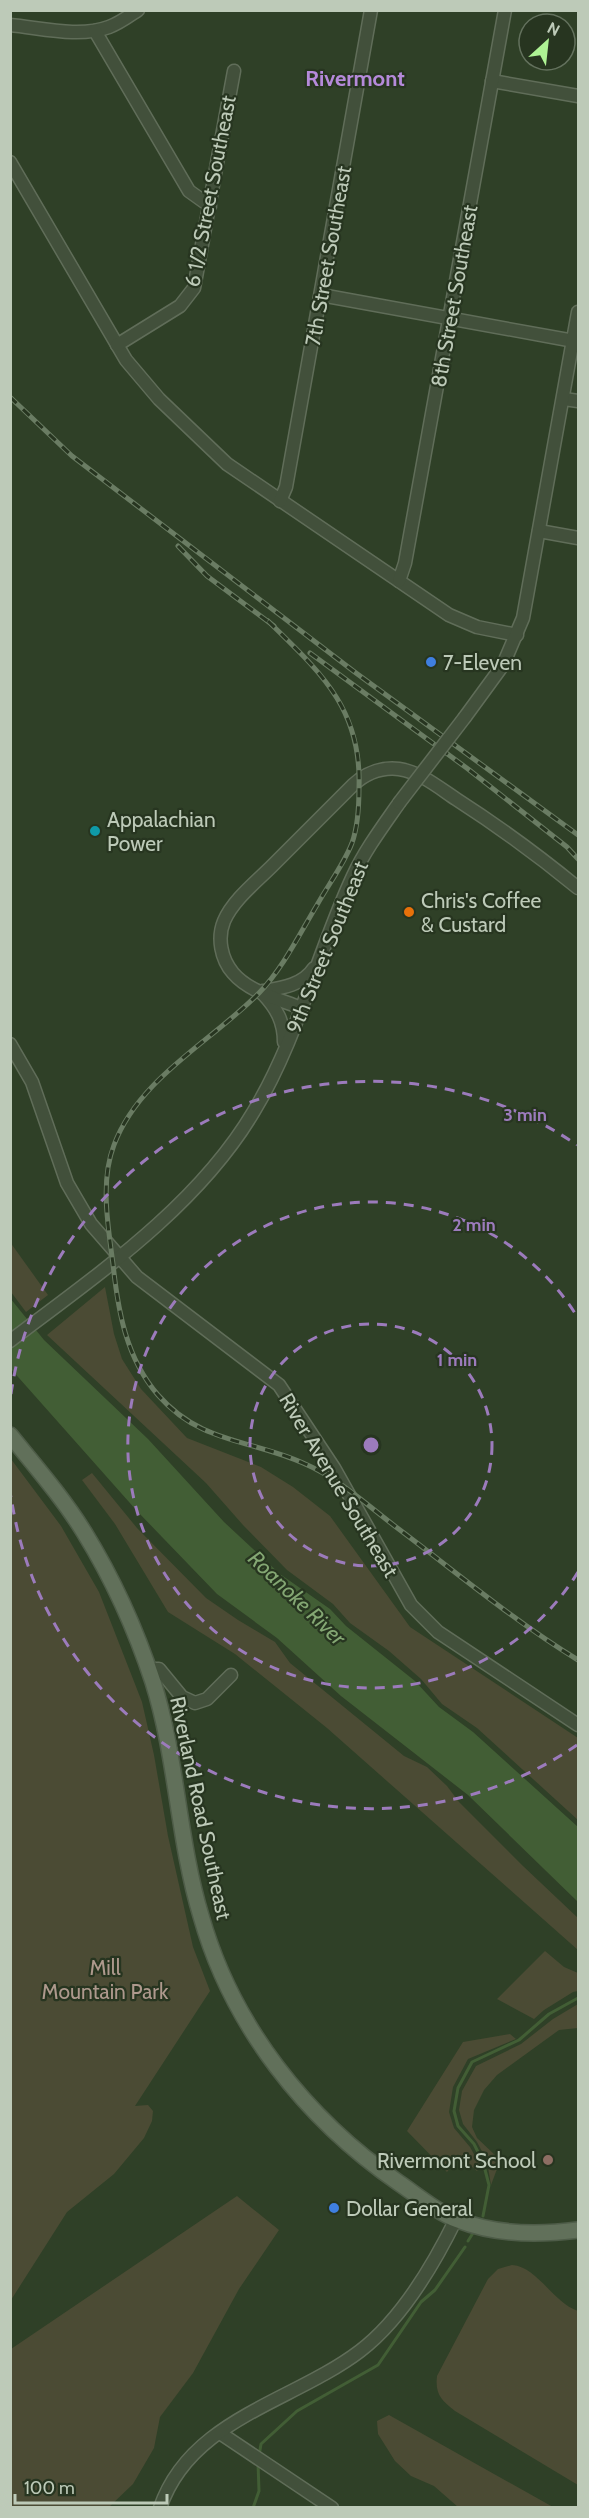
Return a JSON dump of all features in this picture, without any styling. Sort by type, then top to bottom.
[{"type":"main road","name":"Riverland Road Southeast","points":[[10,1435],[84,1532],[121,1600],[148,1670],[163,1720],[191,1879],[210,1946],[240,2009],[280,2071],[322,2121],[366,2160],[435,2208],[474,2225],[519,2232],[546,2234],[579,2230]]},
{"type":"street","points":[[10,25],[95,31],[114,25],[138,10]]},
{"type":"street","name":"7th Street Southeast","points":[[280,501],[286,492],[371,10]]},
{"type":"street","name":"8th Street Southeast","points":[[399,580],[405,563],[506,10]]},
{"type":"street","points":[[95,31],[189,191],[210,206]]},
{"type":"street","name":"6 1/2 Street Southeast","points":[[117,345],[180,306],[188,298],[198,272],[234,70]]},
{"type":"street","points":[[492,81],[579,96]]},
{"type":"street","points":[[10,162],[117,345],[141,380],[227,464],[462,622],[517,636]]},
{"type":"street","points":[[321,296],[574,341]]},
{"type":"street","name":"9th Street Southeast","points":[[10,1341],[119,1257],[190,1194],[211,1172],[254,1112],[302,1008],[354,874],[369,847],[399,803],[503,665],[517,636],[529,595],[579,312]]},
{"type":"street","points":[[564,399],[579,401]]},
{"type":"street","points":[[539,531],[579,538]]},
{"type":"street","points":[[302,1008],[260,992],[242,982],[226,963],[220,944],[224,921],[249,888],[353,785],[371,772],[398,769],[421,776],[499,827],[579,888]]},
{"type":"street","points":[[260,992],[290,986],[303,979],[323,955]]},
{"type":"street","points":[[260,992],[271,1003],[284,1027],[284,1050]]},
{"type":"street","name":"River Avenue Southeast","points":[[10,1044],[32,1082],[67,1182],[91,1224],[147,1286],[279,1385],[334,1468],[393,1573],[421,1617],[438,1632],[579,1725]]},
{"type":"street","points":[[148,1670],[159,1669],[182,1697],[195,1703],[207,1699],[231,1675]]},
{"type":"street","points":[[160,2508],[169,2486],[188,2458],[220,2433],[258,2409],[339,2365],[369,2344],[392,2321],[419,2282],[456,2219]]},
{"type":"street","points":[[220,2433],[332,2508]]},
{"type":"green space","points":[[10,1242],[48,1295],[26,1312],[11,1292]]},
{"type":"green space","points":[[105,1287],[114,1334],[122,1359],[141,1389],[187,1438],[261,1467],[293,1487],[330,1516],[410,1627],[578,1738],[578,1820],[477,1728],[442,1704],[421,1679],[389,1651],[350,1623],[333,1604],[287,1570],[206,1483],[47,1335]]},
{"type":"green space","name":"Mill Mountain Park","points":[[11,1459],[61,1526],[99,1592],[142,1702],[168,1836],[193,1947],[210,1991],[135,2106],[148,2105],[153,2111],[152,2121],[144,2138],[114,2174],[67,2212],[11,2300]]},
{"type":"green space","points":[[92,1473],[137,1528],[206,1598],[275,1642],[290,1663],[404,1756],[427,1767],[447,1786],[459,1802],[578,1918],[578,1950],[327,1728],[235,1654],[168,1612],[115,1524],[82,1480]]},
{"type":"green space","points":[[545,1951],[564,1967],[578,1973],[578,1991],[544,2010],[534,2019],[497,1999]]},
{"type":"green space","points":[[578,2004],[578,2028],[559,2030],[497,2075],[484,2090],[474,2110],[472,2127],[477,2138],[496,2156],[497,2169],[491,2185],[487,2161],[477,2142],[463,2124],[459,2110],[462,2091],[476,2066],[521,2044],[553,2019]]},
{"type":"green space","points":[[510,2034],[516,2039],[468,2059],[453,2087],[449,2112],[454,2128],[470,2147],[480,2165],[477,2171],[459,2156],[447,2172],[407,2131],[463,2042]]},
{"type":"green space","points":[[237,2196],[279,2230],[239,2289],[193,2373],[160,2417],[154,2448],[133,2484],[109,2507],[11,2507],[11,2349]]},
{"type":"green space","points":[[512,2265],[530,2272],[560,2300],[578,2311],[578,2485],[455,2411],[438,2392],[437,2376],[488,2279],[498,2269]]},
{"type":"green space","points":[[389,2415],[553,2507],[458,2507],[434,2486],[411,2476],[395,2461],[378,2434],[377,2421]]},
{"type":"water","name":"Roanoke River","points":[[10,1298],[44,1340],[148,1439],[224,1522],[280,1574],[330,1609],[346,1626],[415,1681],[439,1707],[473,1732],[578,1827],[578,1902],[468,1795],[341,1696],[277,1638],[217,1594],[137,1511],[11,1369]]},
{"type":"waterway","points":[[483,2216],[489,2185],[483,2162],[474,2144],[458,2126],[454,2111],[458,2088],[472,2062],[519,2040],[549,2014],[578,1998]]},
{"type":"waterway","points":[[468,2241],[473,2233]]},
{"type":"waterway","points":[[259,2456],[261,2444],[297,2411],[378,2365],[421,2302],[435,2290],[465,2247]]},
{"type":"waterway","points":[[253,2508],[259,2491],[258,2463]]},
{"type":"railway","points":[[10,397],[72,456],[356,673],[578,835]]},
{"type":"railway","points":[[178,546],[207,576],[274,626]]},
{"type":"railway","points":[[268,621],[305,657],[334,694],[345,713],[353,735],[358,760],[359,802],[356,830],[345,859],[276,973],[240,1011],[158,1080],[125,1121],[110,1159],[106,1188],[115,1282],[125,1333],[138,1366],[147,1381],[174,1411],[209,1432],[283,1455],[328,1476],[508,1613],[578,1660]]},
{"type":"railway","points":[[310,653],[468,769],[567,847],[578,859]]},
{"type":"place","name":"7-Eleven","points":[[431,662]]},
{"type":"place","name":"Appalachian Power","points":[[95,831]]},
{"type":"place","name":"Chris's Coffee & Custard","points":[[409,912]]},
{"type":"place","name":"Rivermont School","points":[[548,2160]]},
{"type":"place","name":"Dollar General","points":[[334,2208]]},
{"type":"district","name":"Rivermont","points":[[355,78]]}]
